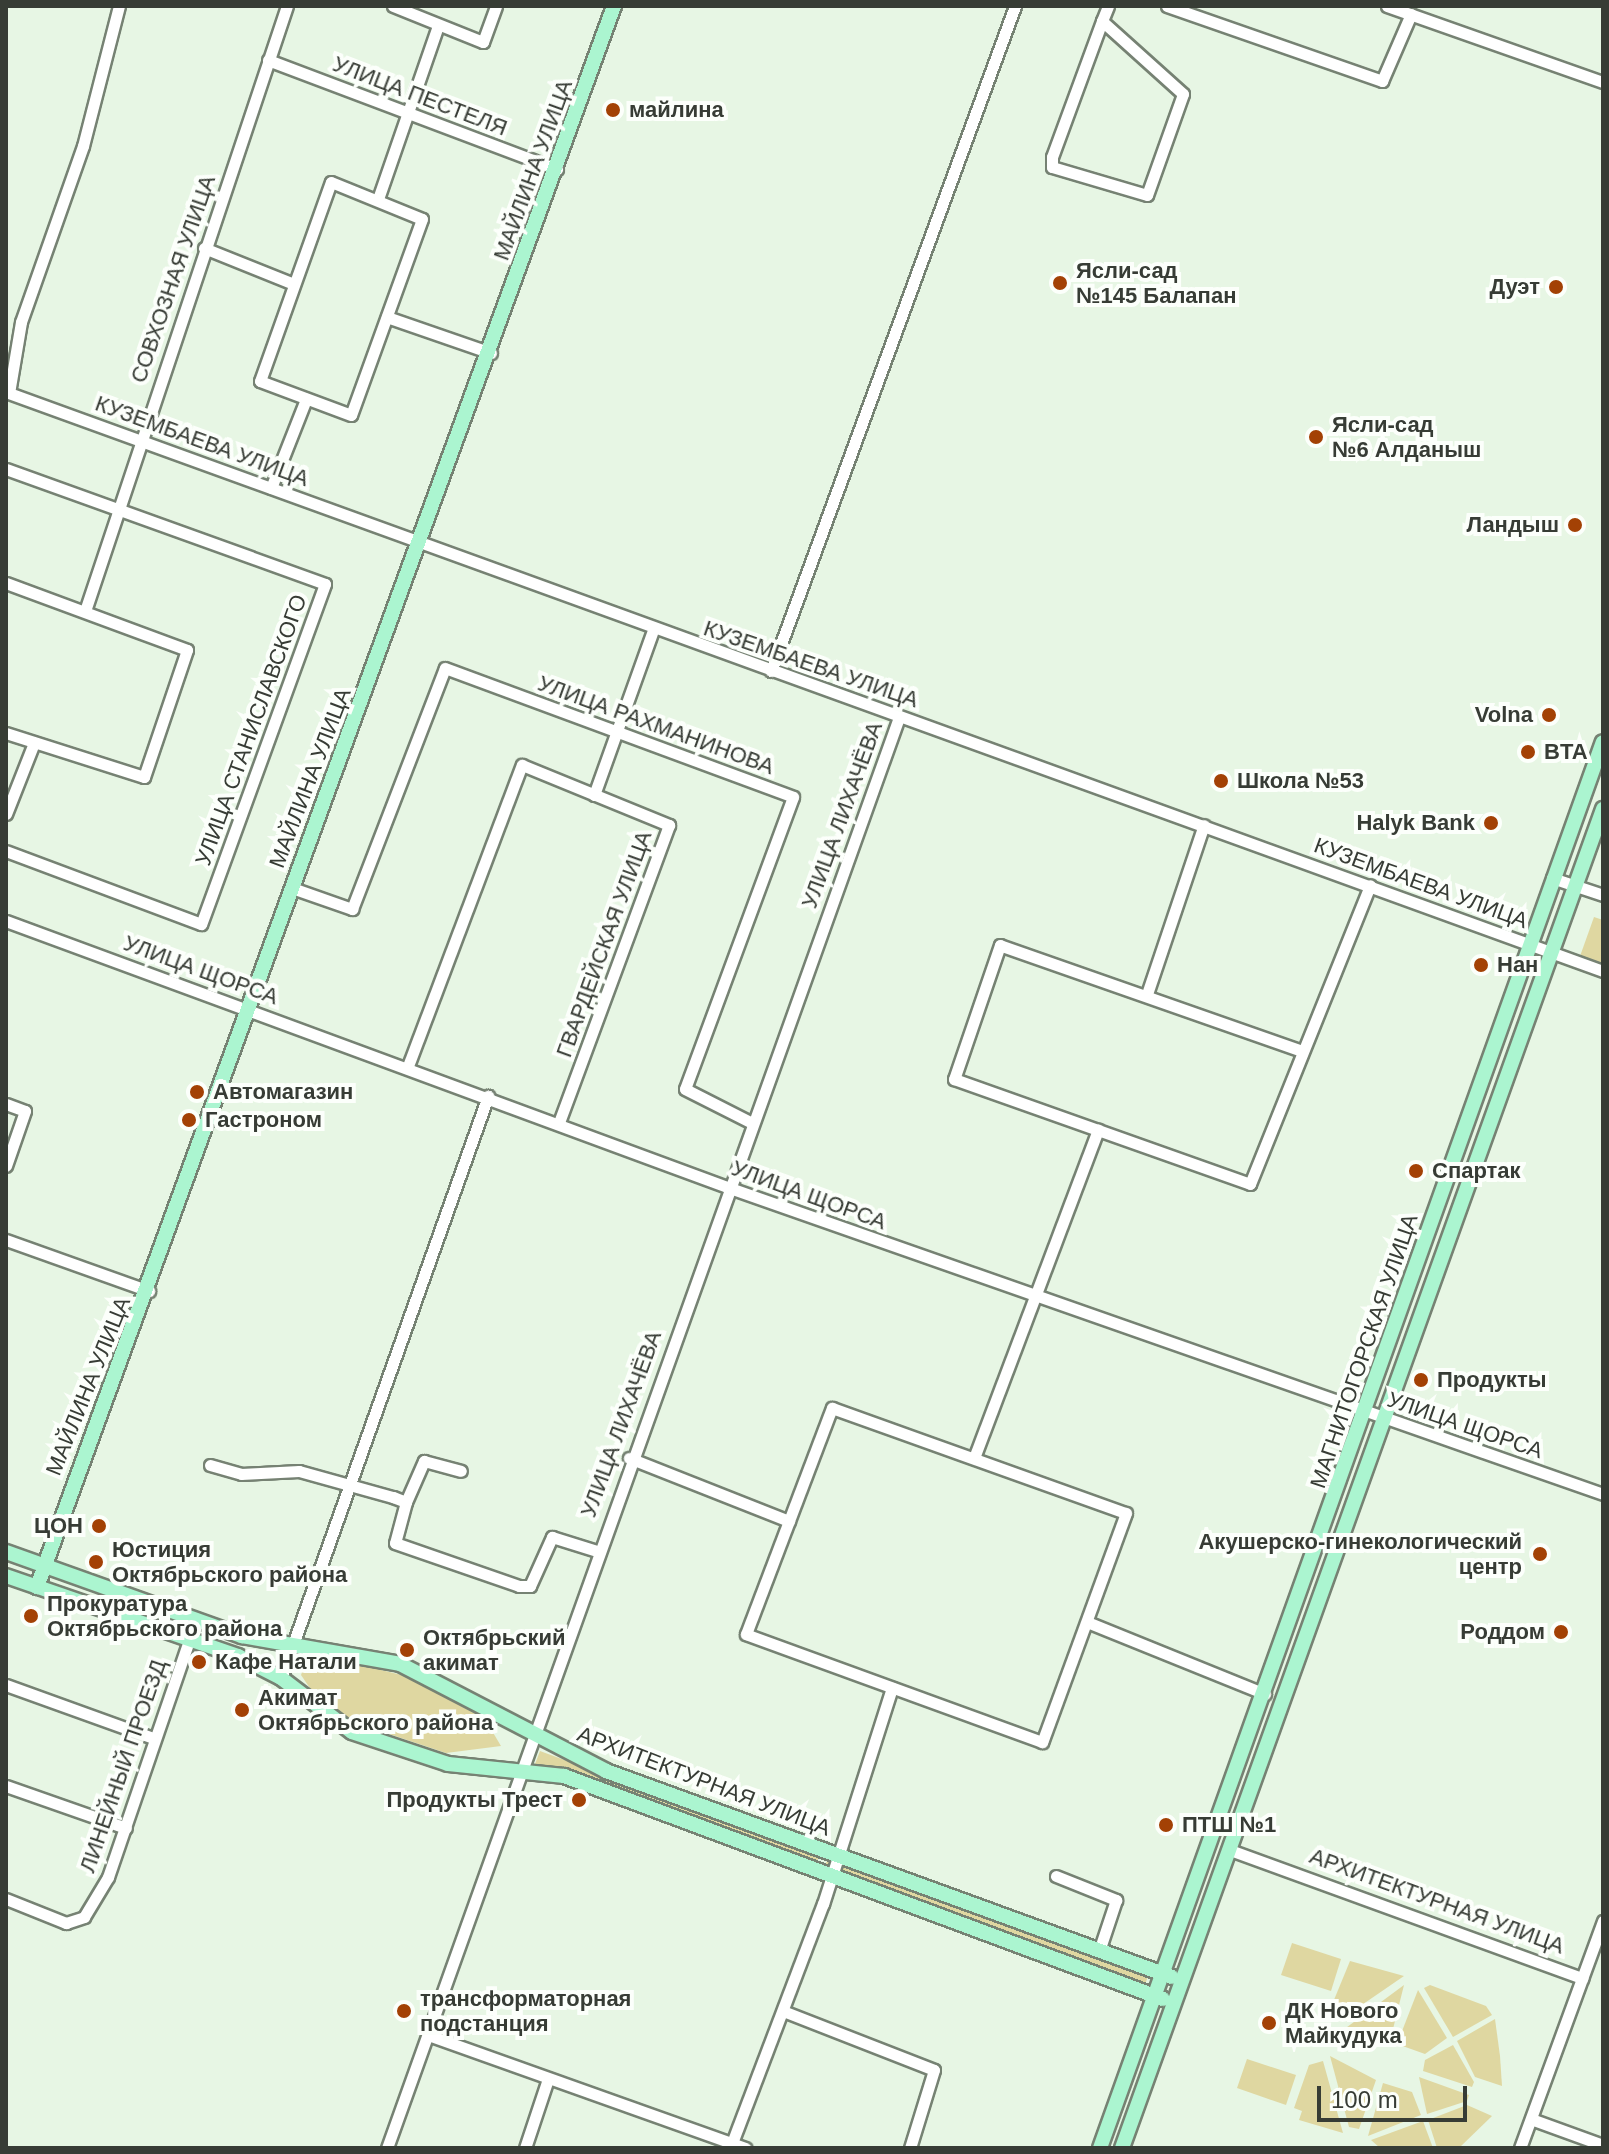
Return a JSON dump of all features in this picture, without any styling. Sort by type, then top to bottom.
[{"type":"main road","name":"МАЙЛИНА УЛИЦА","points":[[37,1587],[149,1291],[292,888],[423,542],[614,6]]},
{"type":"main road","name":"МАГНИТОГОРСКАЯ УЛИЦА","points":[[1100,2148],[1367,1413],[1528,944],[1603,742]]},
{"type":"main road","name":"МАГНИТОГОРСКАЯ УЛИЦА","points":[[1122,2148],[1385,1419],[1549,951],[1603,809]]},
{"type":"main road","name":"АРХИТЕКТУРНАЯ УЛИЦА","points":[[6,1552],[242,1636],[400,1664],[606,1771],[1165,1975]]},
{"type":"main road","name":"АРХИТЕКТУРНАЯ УЛИЦА","points":[[6,1576],[190,1637],[281,1678],[352,1732],[448,1764],[520,1767],[833,1873],[1157,1997]]},
{"type":"main road","points":[[1165,1975],[1184,1981]]},
{"type":"main road","points":[[1157,1997],[1174,2003]]},
{"type":"street","points":[[7,392],[21,322],[83,146],[119,6]]},
{"type":"street","name":"СОВХОЗНАЯ УЛИЦА","points":[[85,611],[139,439],[287,6]]},
{"type":"street","points":[[393,6],[483,42],[496,6]]},
{"type":"street","points":[[771,671],[1015,6]]},
{"type":"street","points":[[1102,21],[1183,94],[1147,195],[1052,167],[1102,21],[1108,6]]},
{"type":"street","points":[[1167,6],[1382,81],[1411,14]]},
{"type":"street","points":[[1387,6],[1603,82]]},
{"type":"street","points":[[378,199],[438,26]]},
{"type":"street","name":"УЛИЦА ПЕСТЕЛЯ","points":[[268,60],[557,169]]},
{"type":"street","points":[[331,182],[422,219],[351,415],[260,381],[294,284],[331,182]]},
{"type":"street","points":[[204,248],[294,284]]},
{"type":"street","points":[[387,317],[491,353]]},
{"type":"street","name":"КУЗЕМБАЕВА УЛИЦА","points":[[7,392],[423,542],[653,630],[1204,825],[1603,971]]},
{"type":"street","points":[[271,488],[306,399]]},
{"type":"street","name":"УЛИЦА СТАНИСЛАВСКОГО","points":[[6,469],[325,584],[201,924],[6,851]]},
{"type":"street","points":[[6,583],[187,650],[144,777],[6,733]]},
{"type":"street","points":[[594,795],[653,630]]},
{"type":"street","name":"УЛИЦА РАХМАНИНОВА","points":[[292,888],[352,909],[445,668],[793,797],[685,1089],[752,1123]]},
{"type":"street","name":"УЛИЦА ЛИХАЧЁВА","points":[[387,2148],[629,1458],[899,717]]},
{"type":"street","points":[[6,814],[34,743]]},
{"type":"street","name":"ГВАРДЕЙСКАЯ УЛИЦА","points":[[408,1066],[522,765],[669,825],[559,1122]]},
{"type":"street","points":[[1147,994],[1204,825]]},
{"type":"street","points":[[1552,878],[1603,895]]},
{"type":"street","points":[[1302,1051],[1147,994],[1000,945],[954,1079],[1250,1184],[1370,885]]},
{"type":"street","name":"УЛИЦА ЩОРСА","points":[[6,921],[408,1066],[727,1187],[1603,1494]]},
{"type":"street","points":[[281,1678],[488,1096]]},
{"type":"street","points":[[6,1104],[25,1111],[6,1166]]},
{"type":"street","points":[[974,1458],[1098,1130]]},
{"type":"street","points":[[6,1240],[149,1291]]},
{"type":"street","points":[[832,1408],[974,1458],[1126,1513],[1042,1742],[746,1634],[832,1408]]},
{"type":"street","points":[[629,1458],[789,1521]]},
{"type":"street","points":[[461,1471],[424,1461],[406,1502],[395,1543],[519,1586],[530,1586],[552,1537],[597,1551]]},
{"type":"street","points":[[210,1465],[352,1481],[406,1502]]},
{"type":"street","points":[[1087,1622],[1265,1694]]},
{"type":"street","name":"ЛИНЕЙНЫЙ ПРОЕЗД","points":[[6,1899],[66,1923],[84,1917],[126,1828],[153,1738],[190,1637]]},
{"type":"street","points":[[6,1685],[153,1738]]},
{"type":"street","points":[[732,2143],[840,1856],[892,1688]]},
{"type":"street","points":[[6,1786],[126,1828]]},
{"type":"street","name":"АРХИТЕКТУРНАЯ УЛИЦА","points":[[1230,1850],[1582,1978]]},
{"type":"street","points":[[1056,1876],[1116,1900],[1099,1951]]},
{"type":"street","points":[[1520,2148],[1603,1921]]},
{"type":"street","points":[[783,2011],[934,2070],[910,2148]]},
{"type":"street","points":[[428,2035],[746,2148]]},
{"type":"street","points":[[525,2148],[548,2079]]},
{"type":"street","points":[[1531,2119],[1603,2145]]},
{"type":"shaded area","points":[[1594,917],[1603,920],[1603,968],[1579,959]]},
{"type":"shaded area","points":[[336,1659],[422,1680],[479,1709],[501,1746],[446,1753],[362,1725],[318,1700],[301,1675],[304,1667]]},
{"type":"shaded area","points":[[540,1751],[820,1854],[816,1864],[535,1764]]},
{"type":"shaded area","points":[[829,1856],[1149,1974],[1144,1987],[824,1868]]},
{"type":"shaded area","points":[[1292,1943],[1341,1959],[1331,1991],[1281,1975]]},
{"type":"shaded area","points":[[1350,1961],[1404,1976],[1337,2022],[1329,2012]]},
{"type":"shaded area","points":[[1404,1985],[1390,2041],[1339,2033]]},
{"type":"shaded area","points":[[1430,1985],[1486,2006],[1492,2015],[1453,2037],[1424,1988]]},
{"type":"shaded area","points":[[1418,1990],[1447,2038],[1425,2054],[1397,2044]]},
{"type":"shaded area","points":[[1495,2019],[1502,2086],[1475,2077],[1457,2041]]},
{"type":"shaded area","points":[[1453,2045],[1474,2082],[1472,2087],[1423,2071],[1425,2060]]},
{"type":"shaded area","points":[[1330,2056],[1376,2080],[1359,2129],[1349,2127]]},
{"type":"shaded area","points":[[1247,2059],[1296,2075],[1286,2105],[1237,2088]]},
{"type":"shaded area","points":[[1323,2061],[1343,2133],[1299,2120],[1302,2111],[1294,2108],[1309,2065]]},
{"type":"shaded area","points":[[1419,2077],[1469,2095],[1467,2101],[1427,2114]]},
{"type":"shaded area","points":[[1383,2083],[1412,2092],[1421,2115],[1368,2136]]},
{"type":"shaded area","points":[[1467,2105],[1492,2116],[1459,2148],[1437,2148],[1428,2120]]},
{"type":"shaded area","points":[[1423,2121],[1433,2148],[1380,2148],[1371,2140]]},
{"type":"place","name":"майлина","points":[[613,110]]},
{"type":"place","name":"Ясли-сад №145 Балапан","points":[[1060,283]]},
{"type":"place","name":"Дуэт","points":[[1556,287]]},
{"type":"place","name":"Ясли-сад №6 Алданыш","points":[[1316,437]]},
{"type":"place","name":"Ландыш","points":[[1575,525]]},
{"type":"place","name":"Volna","points":[[1549,715]]},
{"type":"place","name":"BTA","points":[[1528,752]]},
{"type":"place","name":"Школа №53","points":[[1221,781]]},
{"type":"place","name":"Halyk Bank","points":[[1491,823]]},
{"type":"place","name":"Нан","points":[[1481,965]]},
{"type":"place","name":"Автомагазин","points":[[197,1092]]},
{"type":"place","name":"Гастроном","points":[[189,1120]]},
{"type":"place","name":"Спартак","points":[[1416,1171]]},
{"type":"place","name":"Продукты","points":[[1421,1380]]},
{"type":"place","name":"ЦОН","points":[[99,1526]]},
{"type":"place","name":"Акушерско-гинекологический центр","points":[[1540,1554]]},
{"type":"place","name":"Юстиция Октябрьского района","points":[[96,1562]]},
{"type":"place","name":"Прокуратура Октябрьского района","points":[[31,1616]]},
{"type":"place","name":"Роддом","points":[[1561,1632]]},
{"type":"place","name":"Октябрьский акимат","points":[[407,1650]]},
{"type":"place","name":"Кафе Натали","points":[[199,1662]]},
{"type":"place","name":"Акимат Октябрьского района","points":[[242,1710]]},
{"type":"place","name":"Продукты Трест","points":[[579,1800]]},
{"type":"place","name":"ПТШ №1","points":[[1166,1825]]},
{"type":"place","name":"трансформаторная подстанция","points":[[404,2011]]},
{"type":"place","name":"ДК Нового Майкудука","points":[[1269,2023]]}]
